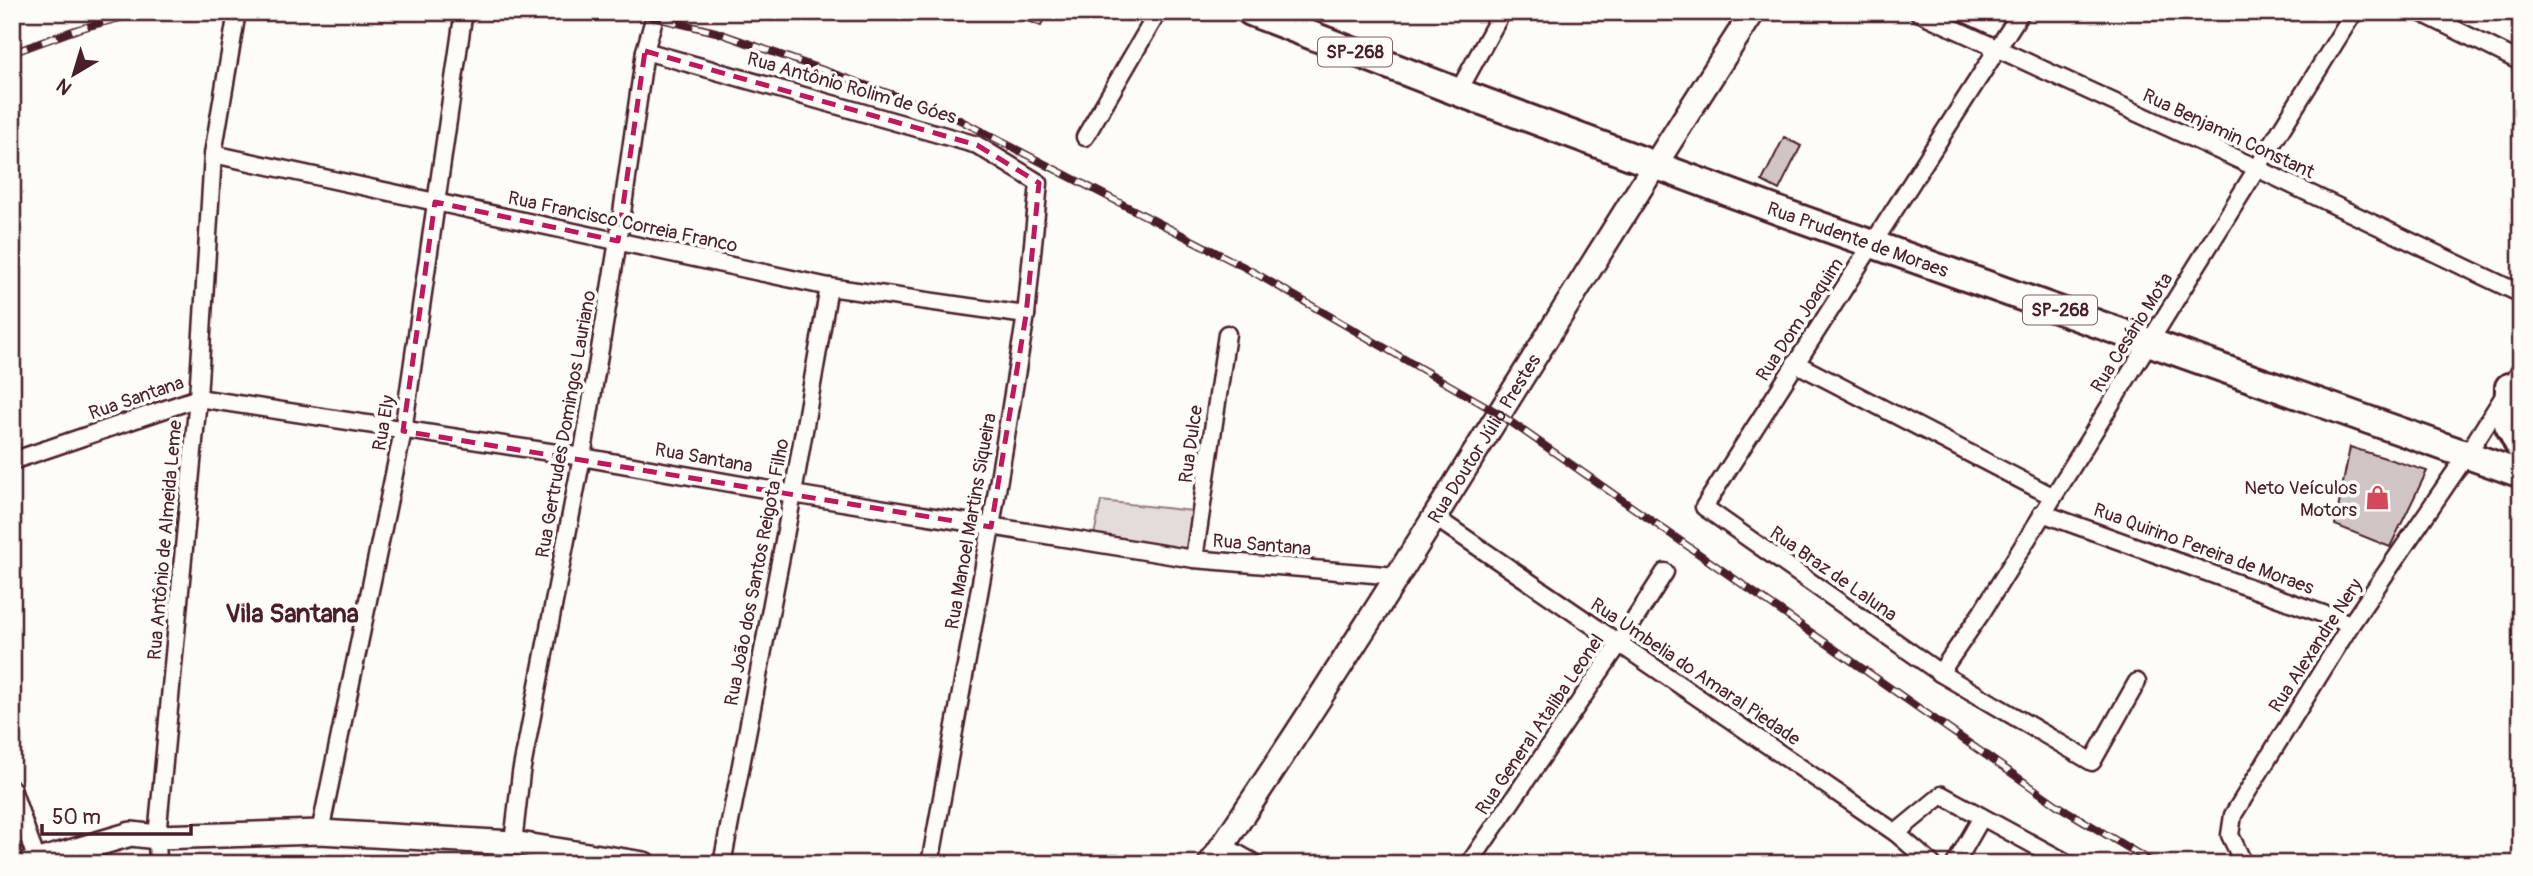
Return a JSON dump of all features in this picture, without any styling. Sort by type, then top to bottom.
[{"type":"main road","name":"Rua Prudente de Moraes","points":[[1251,12],[1653,164],[2466,456]]},
{"type":"main road","name":"Rua Doutor Júlio Prestes","points":[[1216,854],[1397,576],[1653,164],[1753,12]]},
{"type":"main road","points":[[2515,378],[2508,424],[2521,449]]},
{"type":"main road","name":"SP-268","points":[[2466,456],[2521,474]]},
{"type":"main road","points":[[33,862],[131,834],[157,837],[320,832],[513,843],[643,864]]},
{"type":"street","name":"Rua Antônio de Almeida Leme","points":[[159,864],[157,837],[198,398],[214,154],[237,12]]},
{"type":"street","name":"Rua Gertrudes Domingos Lauriano","points":[[513,843],[521,774],[582,457],[618,242],[645,51],[656,12]]},
{"type":"street","points":[[1085,137],[1158,12]]},
{"type":"street","points":[[1458,92],[1502,12]]},
{"type":"street","name":"Rua Benjamin Constant","points":[[1918,12],[2521,294]]},
{"type":"street","name":"Rua Dom Joaquim","points":[[1704,507],[2021,12]]},
{"type":"street","name":"Rua Cesário Mota","points":[[1940,673],[1982,612],[2354,12]]},
{"type":"street","points":[[2420,12],[2521,62]]},
{"type":"street","name":"Rua Ely","points":[[320,832],[403,431],[463,18]]},
{"type":"street","name":"Rua Antônio Rolim de Góes","points":[[645,51],[977,145],[1039,183]]},
{"type":"street","name":"Rua Francisco Correia Franco","points":[[214,154],[829,287],[1026,315]]},
{"type":"street","name":"Rua Manoel Martins Siqueira","points":[[930,864],[1026,315],[1039,183]]},
{"type":"street","name":"Rua João dos Santos Reigota Filho","points":[[722,864],[793,494],[829,287]]},
{"type":"street","name":"Rua Dulce","points":[[1194,559],[1227,334]]},
{"type":"street","points":[[1795,363],[2052,496]]},
{"type":"street","name":"Rua Alexandre Nery","points":[[2244,864],[2230,835],[2232,815],[2351,624],[2466,456],[2515,378]]},
{"type":"street","name":"Rua Santana","points":[[12,461],[198,398],[582,457],[1194,559],[1397,576]]},
{"type":"street","name":"Rua Braz de Laluna","points":[[1704,507],[1940,673],[2092,762],[2137,682]]},
{"type":"street","name":"Rua Quirino Pereira de Moraes","points":[[2042,513],[2351,624]]},
{"type":"street","name":"Rua Umbelia do Amaral Piedade","points":[[1433,516],[1896,833],[1932,864]]},
{"type":"street","name":"Rua General Ataliba Leonel","points":[[1469,864],[1665,572]]},
{"type":"street","points":[[12,789],[33,862]]},
{"type":"street","points":[[1896,833],[1942,795],[2068,864]]},
{"type":"street","points":[[1955,864],[1982,817]]},
{"type":"street","points":[[1216,854],[1256,864]]},
{"type":"highlighted area","points":[[645,51],[977,145],[1039,183],[1026,315],[991,527],[403,431],[435,202],[618,241]]},
{"type":"shaded area","points":[[1101,501],[1192,511],[1187,554],[1093,540]]},
{"type":"building","points":[[1002,12],[1046,12],[1041,26]]},
{"type":"building","points":[[1784,137],[1801,146],[1779,190],[1762,181]]},
{"type":"building","name":"Neto Veículos Motors","points":[[2350,447],[2427,471],[2390,547],[2335,525]]},
{"type":"railway","points":[[12,53],[78,29],[143,12]]},
{"type":"railway","points":[[631,12],[716,32],[950,115],[1248,269],[1498,413],[2057,805],[2155,864]]},
{"type":"place","name":"Neto Veículos Motors","points":[[2377,498]]},
{"type":"district","name":"Vila Santana","points":[[292,613]]}]
